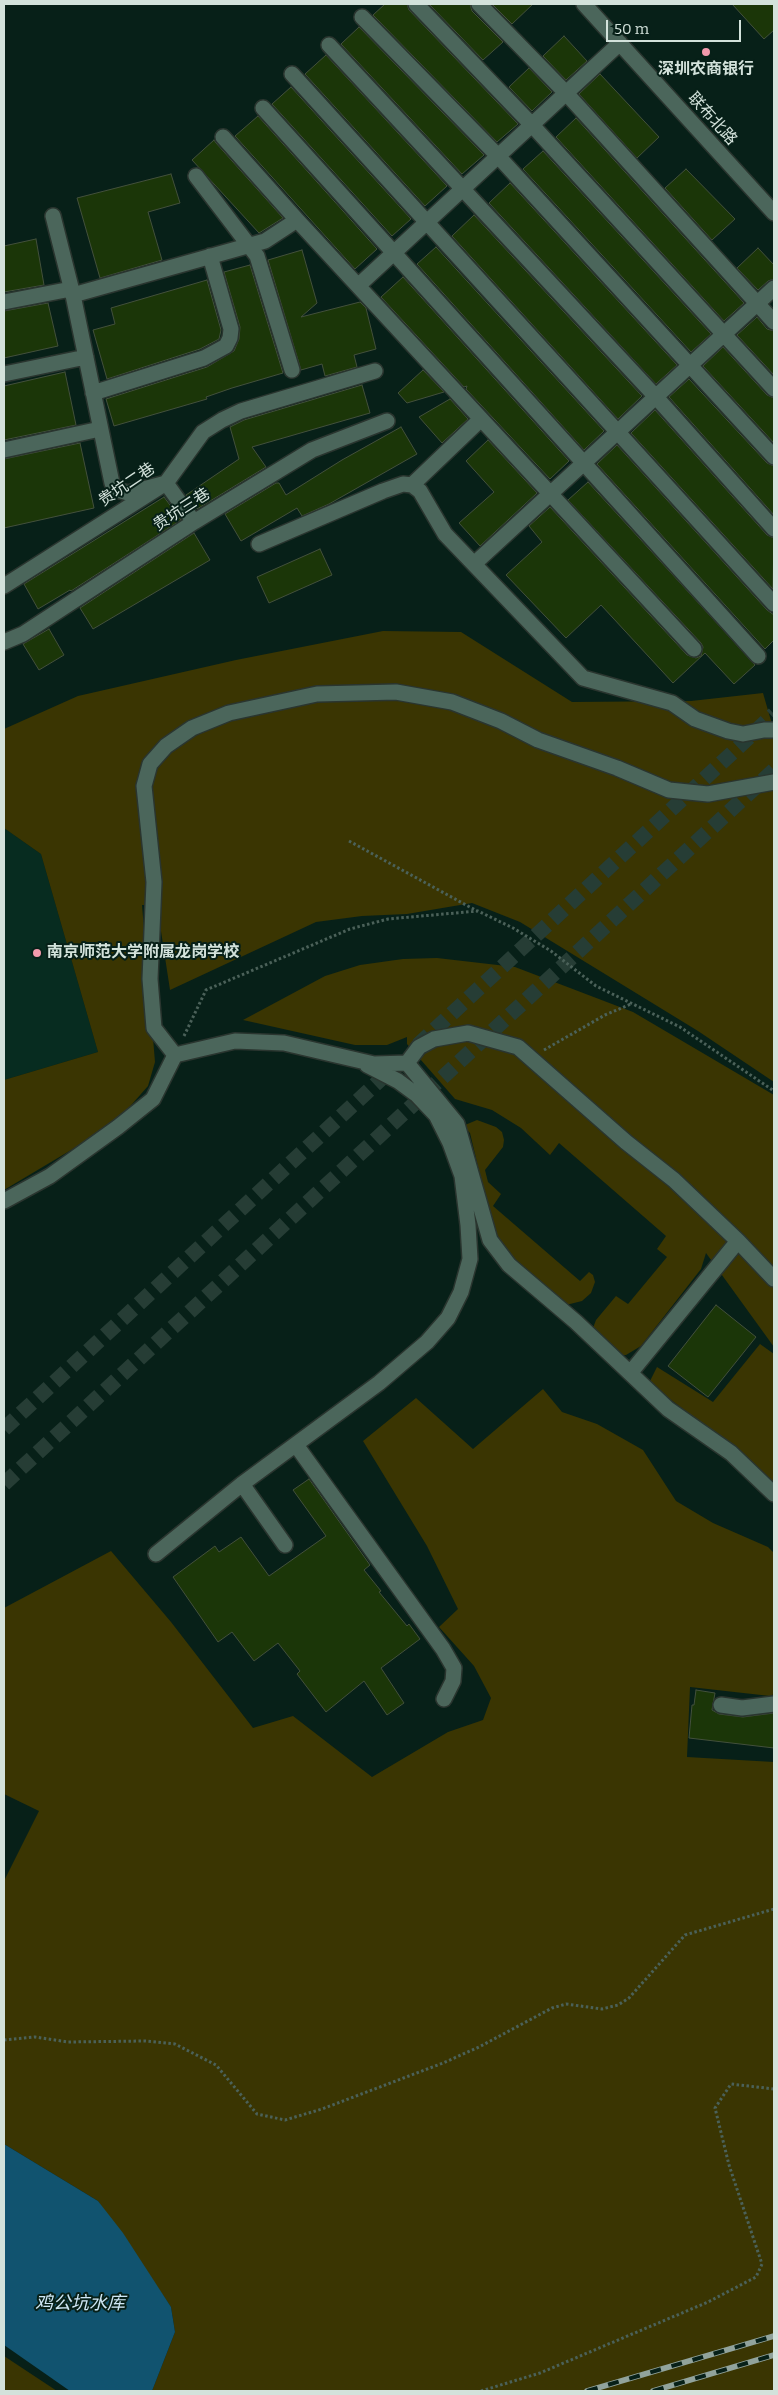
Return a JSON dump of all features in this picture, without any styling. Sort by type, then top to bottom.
[{"type":"street","points":[[416,4],[532,125],[774,389]]},
{"type":"street","points":[[479,4],[566,93],[774,322]]},
{"type":"street","name":"联布北路","points":[[584,4],[774,213]]},
{"type":"street","points":[[362,17],[498,156],[774,457]]},
{"type":"street","points":[[359,285],[620,43]]},
{"type":"street","points":[[329,45],[656,397],[774,529]]},
{"type":"street","points":[[292,74],[774,604]]},
{"type":"street","points":[[263,108],[758,656]]},
{"type":"street","points":[[223,137],[297,220],[694,649]]},
{"type":"street","points":[[196,176],[257,256],[292,370]]},
{"type":"street","points":[[54,216],[112,483],[117,490],[128,493],[166,483],[194,522]]},
{"type":"street","points":[[4,302],[72,292],[265,241],[297,220]]},
{"type":"street","points":[[93,393],[204,358],[226,346],[230,338],[231,329],[210,256]]},
{"type":"street","points":[[474,564],[774,288]]},
{"type":"street","points":[[4,374],[86,357]]},
{"type":"street","name":"贵坑二巷","points":[[4,586],[166,483],[203,432],[222,420],[241,410],[375,371]]},
{"type":"street","points":[[412,485],[481,418]]},
{"type":"street","name":"贵坑三巷","points":[[4,642],[23,634],[194,522],[312,450],[387,421]]},
{"type":"street","points":[[4,450],[100,429]]},
{"type":"street","points":[[259,544],[383,491],[402,484],[412,485],[420,491],[445,534],[583,678],[672,703],[695,719],[728,732],[743,734],[774,730]]},
{"type":"street","points":[[175,1055],[154,1028],[150,979],[154,882],[144,786],[150,764],[166,746],[192,728],[229,713],[317,694],[396,692],[452,702],[501,721],[538,740],[617,768],[669,790],[708,794],[774,782]]},
{"type":"street","points":[[407,1063],[419,1047],[434,1039],[468,1033],[518,1047],[674,1180],[738,1241],[774,1279]]},
{"type":"street","points":[[175,1055],[235,1041],[254,1041],[284,1043],[374,1064],[407,1063]]},
{"type":"street","points":[[4,1201],[50,1176],[153,1099],[175,1055]]},
{"type":"street","points":[[156,1554],[242,1484],[378,1383],[427,1342],[448,1318],[461,1292],[470,1259],[462,1176],[436,1115],[417,1094],[398,1081],[361,1062]]},
{"type":"street","points":[[407,1063],[458,1124],[490,1240],[499,1253],[521,1276],[576,1322],[631,1372],[668,1409],[731,1453],[774,1494]]},
{"type":"street","points":[[631,1372],[738,1241]]},
{"type":"street","points":[[296,1445],[443,1649],[454,1668],[453,1681],[444,1700]]},
{"type":"street","points":[[242,1484],[285,1545]]},
{"type":"street","points":[[722,1705],[742,1708],[774,1704]]},
{"type":"path","points":[[349,842],[513,928],[550,951],[596,986],[680,1027],[774,1091]]},
{"type":"path","points":[[175,1055],[206,990],[350,929],[388,919],[478,911]]},
{"type":"path","points":[[541,1066],[542,1052],[546,1048],[605,1015],[632,1004]]},
{"type":"path","points":[[4,2040],[35,2037],[68,2042],[145,2041],[175,2044],[216,2065],[258,2114],[285,2120],[322,2109],[452,2059],[479,2047],[552,2008],[566,2004],[602,2009],[618,2005],[629,1998],[686,1935],[774,1909]]},
{"type":"path","points":[[481,2391],[540,2373],[708,2302],[756,2276],[762,2264],[728,2165],[715,2108],[731,2084],[774,2089]]},
{"type":"shaded area","points":[[383,631],[461,632],[572,702],[691,701],[763,693],[774,731],[774,1082],[698,1031],[520,922],[472,903],[407,914],[362,916],[316,922],[170,990],[157,905],[142,905],[155,1062],[148,1086],[126,1111],[88,1140],[4,1190],[4,1080],[98,1052],[41,854],[4,828],[4,729],[78,696],[236,660]]},
{"type":"shaded area","name":"南京师范大学附属龙岗学校","points":[[4,828],[41,854],[98,1052],[4,1080]]},
{"type":"shaded area","points":[[437,958],[515,967],[633,1012],[774,1095],[774,1347],[706,1253],[701,1269],[641,1346],[626,1355],[621,1355],[593,1328],[596,1320],[616,1296],[628,1304],[667,1257],[657,1249],[666,1236],[559,1143],[550,1155],[521,1128],[492,1110],[455,1099],[407,1044],[407,1037],[387,1045],[355,1045],[243,1020],[325,976],[360,965],[403,959]]},
{"type":"shaded area","points":[[477,1120],[496,1127],[502,1132],[504,1140],[503,1147],[485,1170],[488,1182],[501,1194],[493,1206],[580,1281],[589,1272],[593,1275],[595,1282],[591,1293],[582,1301],[566,1305],[510,1259],[494,1234],[470,1133],[465,1125]]},
{"type":"shaded area","points":[[760,1344],[774,1354],[774,1489],[726,1442],[649,1383],[657,1367],[713,1402]]},
{"type":"shaded area","points":[[543,1389],[562,1412],[597,1424],[643,1450],[676,1501],[713,1523],[768,1547],[774,1553],[774,1694],[770,1696],[690,1687],[687,1757],[774,1762],[774,2391],[152,2391],[175,2332],[171,2307],[98,2201],[4,2144],[4,1881],[39,1811],[4,1794],[4,1608],[111,1551],[171,1622],[253,1728],[293,1716],[372,1777],[448,1732],[483,1720],[491,1698],[474,1666],[439,1627],[458,1609],[427,1546],[363,1441],[416,1398],[473,1449]]},
{"type":"shaded area","points":[[4,2356],[57,2391],[4,2391]]},
{"type":"water","name":"鸡公坑水库","points":[[4,2144],[98,2201],[123,2233],[171,2307],[175,2332],[152,2391],[70,2391],[4,2345]]},
{"type":"building","points":[[385,4],[407,4],[409,10],[518,124],[497,142],[373,15]]},
{"type":"building","points":[[429,4],[470,4],[472,11],[503,42],[483,60]]},
{"type":"building","points":[[492,4],[533,4],[512,24]]},
{"type":"building","points":[[732,4],[774,4],[774,30],[764,39]]},
{"type":"building","points":[[359,27],[484,155],[462,174],[341,44]]},
{"type":"building","points":[[564,36],[587,61],[566,80],[543,56]]},
{"type":"building","points":[[326,55],[447,186],[425,206],[305,74]]},
{"type":"building","points":[[529,68],[552,92],[532,111],[509,87]]},
{"type":"building","points":[[600,74],[659,137],[637,158],[579,94]]},
{"type":"building","points":[[291,87],[411,219],[392,236],[272,104]]},
{"type":"building","points":[[258,116],[377,249],[355,269],[235,136]]},
{"type":"building","points":[[576,118],[744,303],[724,321],[556,137]]},
{"type":"building","points":[[214,140],[283,218],[259,233],[192,160]]},
{"type":"building","points":[[543,151],[711,334],[691,352],[523,169]]},
{"type":"building","points":[[686,169],[735,219],[712,240],[665,188]]},
{"type":"building","points":[[171,174],[180,203],[148,212],[162,260],[100,278],[77,198]]},
{"type":"building","points":[[510,183],[677,365],[656,384],[489,203]]},
{"type":"building","points":[[474,215],[642,396],[618,419],[452,236]]},
{"type":"building","points":[[36,239],[44,285],[4,292],[4,246]]},
{"type":"building","points":[[436,247],[604,431],[584,450],[417,264]]},
{"type":"building","points":[[758,248],[774,265],[774,279],[768,281],[758,290],[737,268]]},
{"type":"building","points":[[302,250],[317,303],[301,317],[360,302],[366,308],[376,349],[354,355],[357,367],[325,376],[322,364],[301,370],[268,260]]},
{"type":"building","points":[[250,265],[283,373],[232,388],[206,397],[207,399],[114,426],[106,399],[207,367],[234,351],[239,339],[240,327],[224,272]]},
{"type":"building","points":[[403,277],[569,461],[550,479],[466,389],[467,386],[464,387],[381,297]]},
{"type":"building","points":[[207,280],[221,330],[219,339],[200,349],[107,379],[93,330],[115,324],[111,308]]},
{"type":"building","points":[[48,303],[58,346],[4,358],[4,311]]},
{"type":"building","points":[[757,317],[767,329],[774,331],[774,375],[737,335]]},
{"type":"building","points":[[723,347],[767,395],[774,398],[774,443],[703,366]]},
{"type":"building","points":[[423,370],[444,392],[407,403],[398,393]]},
{"type":"building","points":[[65,372],[76,425],[4,440],[4,386]]},
{"type":"building","points":[[689,379],[767,463],[774,466],[774,515],[669,397]]},
{"type":"building","points":[[362,385],[370,413],[252,447],[266,467],[197,509],[186,495],[239,459],[230,427],[244,420]]},
{"type":"building","points":[[450,399],[468,419],[442,443],[419,417]]},
{"type":"building","points":[[655,410],[767,535],[774,538],[773,589],[631,433]]},
{"type":"building","points":[[401,427],[417,454],[329,504],[302,516],[297,508],[241,541],[225,514],[276,483],[279,483],[286,495],[342,460]]},
{"type":"building","points":[[488,440],[537,493],[480,546],[459,523],[494,492],[466,461]]},
{"type":"building","points":[[80,443],[94,508],[4,528],[4,459]]},
{"type":"building","points":[[617,445],[767,610],[774,615],[774,640],[765,649],[597,464]]},
{"type":"building","points":[[588,482],[755,665],[734,684],[705,653],[673,683],[601,605],[566,638],[506,575],[542,542],[529,526],[550,507],[687,655],[696,658],[701,656],[703,647],[701,643],[568,500]]},
{"type":"building","points":[[164,497],[181,520],[71,591],[38,609],[24,584]]},
{"type":"building","points":[[194,533],[210,560],[93,629],[80,608]]},
{"type":"building","points":[[320,549],[332,575],[269,603],[257,577]]},
{"type":"building","points":[[49,629],[64,655],[39,670],[23,644]]},
{"type":"building","points":[[716,1305],[756,1337],[708,1397],[668,1366]]},
{"type":"building","points":[[309,1479],[370,1565],[364,1570],[381,1591],[379,1592],[407,1626],[409,1624],[420,1639],[381,1668],[404,1703],[387,1715],[364,1681],[326,1712],[297,1674],[300,1671],[278,1643],[254,1661],[232,1632],[218,1642],[173,1577],[215,1546],[219,1552],[241,1537],[269,1576],[326,1536],[293,1490]]},
{"type":"building","points":[[696,1690],[715,1693],[712,1710],[719,1714],[743,1717],[774,1713],[774,1748],[689,1738],[692,1705],[694,1705]]},
{"type":"tunnel","points":[[418,1045],[774,714]]},
{"type":"tunnel","points":[[4,1484],[774,770]]},
{"type":"tunnel","points":[[4,1429],[394,1067]]},
{"type":"railway","points":[[587,2391],[774,2336]]},
{"type":"railway","points":[[653,2391],[774,2355]]},
{"type":"place","name":"深圳农商银行","points":[[706,52]]},
{"type":"place","name":"南京师范大学附属龙岗学校","points":[[37,953]]}]
